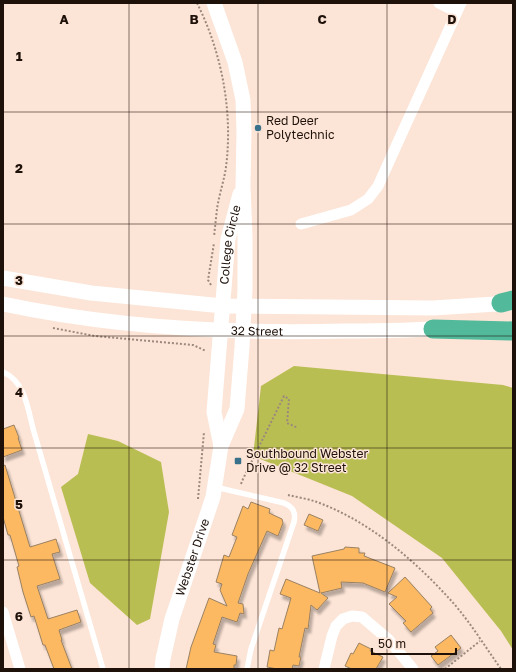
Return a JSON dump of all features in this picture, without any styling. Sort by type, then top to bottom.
[{"type":"highway","points":[[433,329],[513,331]]},
{"type":"main road","name":"College Circle","points":[[214,3],[235,62],[242,100],[244,132],[242,185],[245,237],[243,332]]},
{"type":"main road","name":"College Circle","points":[[221,331],[228,239],[232,218],[242,185]]},
{"type":"main road","points":[[3,278],[91,293],[223,306],[433,308],[509,302]]},
{"type":"main road","name":"32 Street","points":[[3,304],[62,316],[107,322],[243,332],[433,329],[513,322]]},
{"type":"main road","name":"Webster Drive","points":[[221,331],[214,412],[221,446]]},
{"type":"main road","name":"Webster Drive","points":[[162,669],[172,619],[213,497],[221,446],[237,409],[243,332]]},
{"type":"street","points":[[300,224],[351,210],[368,199],[378,186],[459,8],[439,3]]},
{"type":"street","points":[[3,612],[20,669]]},
{"type":"street","points":[[324,669],[336,626],[343,619],[352,616],[362,617],[389,640],[413,669]]},
{"type":"lane","points":[[3,372],[18,383],[25,398],[103,669]]},
{"type":"lane","points":[[215,487],[284,503],[290,506],[294,511],[294,522],[251,649],[246,669]]},
{"type":"path","points":[[197,3],[218,59],[224,85],[228,124],[226,167],[217,210],[208,280],[212,286]]},
{"type":"path","points":[[204,350],[208,356]]},
{"type":"path","points":[[237,483],[241,484],[284,396],[288,399],[287,423],[298,428]]},
{"type":"path","points":[[197,504],[205,425]]},
{"type":"path","points":[[286,494],[316,502],[345,514],[389,542],[414,563],[455,606],[501,669]]},
{"type":"path","points":[[445,669],[480,641]]},
{"type":"green space","points":[[294,366],[503,385],[513,388],[513,650],[501,631],[442,558],[352,496],[253,456],[261,386]]},
{"type":"green space","points":[[88,434],[118,441],[161,462],[169,512],[150,619],[137,625],[90,583],[61,487],[78,474]]},
{"type":"building","points":[[14,425],[22,450],[3,457],[3,429]]},
{"type":"building","points":[[5,465],[30,547],[56,539],[60,552],[52,554],[60,579],[37,586],[48,619],[77,610],[81,622],[59,630],[61,640],[72,669],[54,669],[45,645],[43,645],[34,616],[31,617],[17,567],[19,566],[3,517],[3,466]]},
{"type":"building","points":[[251,502],[270,509],[269,513],[282,519],[283,523],[278,536],[267,531],[248,574],[238,603],[243,604],[244,614],[240,613],[237,622],[222,617],[213,644],[216,645],[214,652],[237,656],[236,665],[234,665],[234,669],[186,669],[191,647],[209,598],[227,606],[220,590],[222,584],[216,582],[224,555],[229,557],[237,537],[232,535],[243,506],[248,509]]},
{"type":"building","points":[[309,514],[323,520],[318,531],[304,525]]},
{"type":"building","points":[[345,547],[359,548],[359,553],[365,553],[364,556],[395,568],[385,592],[363,583],[341,582],[342,588],[321,593],[328,598],[317,610],[311,605],[308,629],[305,628],[299,657],[301,657],[299,666],[293,665],[292,669],[267,667],[270,650],[274,651],[279,628],[282,629],[291,598],[280,594],[286,579],[320,593],[312,556],[344,549]]},
{"type":"building","points":[[405,577],[432,607],[430,609],[433,613],[411,632],[403,623],[406,621],[389,604],[397,597],[388,593]]},
{"type":"building","points":[[451,635],[461,648],[438,665],[431,656],[438,651],[435,647]]},
{"type":"building","points":[[359,643],[371,649],[370,651],[383,657],[376,669],[352,669],[345,666],[351,653],[353,654]]},
{"type":"place","name":"Red Deer Polytechnic","points":[[258,128]]},
{"type":"place","name":"Southbound Webster Drive @ 32 Street","points":[[238,461]]}]
